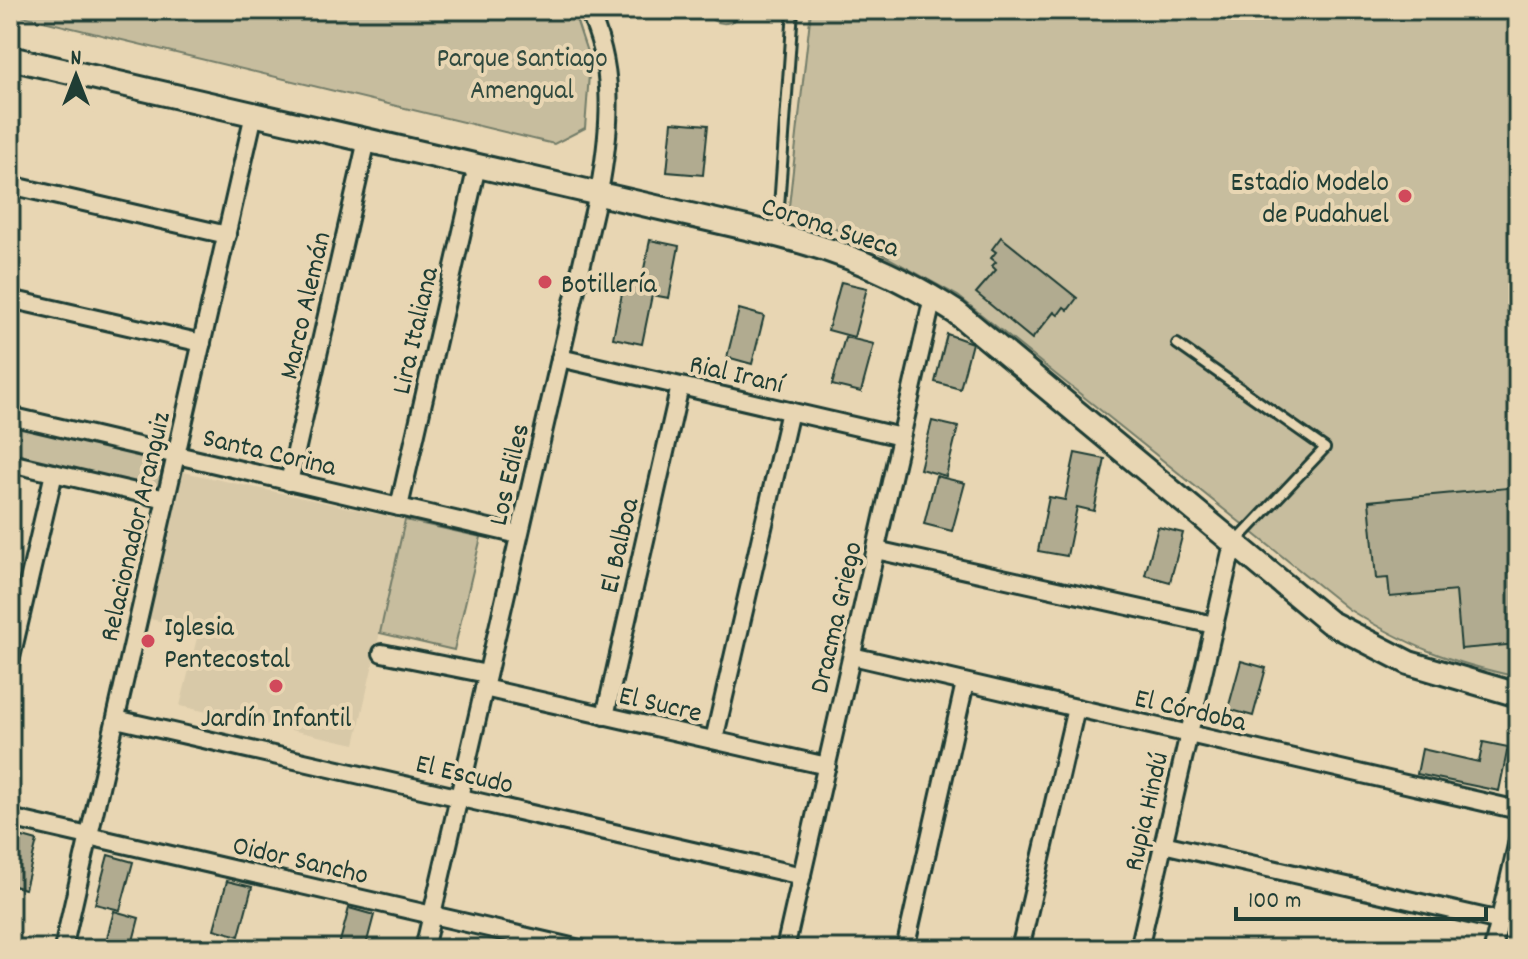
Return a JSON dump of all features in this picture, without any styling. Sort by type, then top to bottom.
[{"type":"street","name":"Los Ediles","points":[[424,949],[598,193],[609,122],[609,91],[601,36],[588,10]]},
{"type":"street","name":"Corona Sueca","points":[[10,58],[777,235],[864,262],[933,297],[979,331],[1329,622],[1364,643],[1441,675],[1518,695]]},
{"type":"street","name":"Relacionador Aranguiz","points":[[63,949],[254,114]]},
{"type":"street","name":"Marco Alemán","points":[[289,482],[367,140]]},
{"type":"street","name":"Lira Italiana","points":[[399,507],[477,166]]},
{"type":"street","points":[[10,185],[227,235]]},
{"type":"street","name":"Dracma Griego","points":[[785,949],[933,297]]},
{"type":"street","points":[[10,299],[202,343]]},
{"type":"street","name":"Rial Iraní","points":[[560,358],[901,437]]},
{"type":"street","name":"El Balboa","points":[[605,716],[680,386]]},
{"type":"street","points":[[714,740],[790,411]]},
{"type":"street","name":"Santa Corina","points":[[10,416],[519,535]]},
{"type":"street","points":[[10,463],[166,499]]},
{"type":"street","points":[[10,662],[54,473]]},
{"type":"street","name":"Rupia Hindú","points":[[1139,949],[1233,544]]},
{"type":"street","points":[[876,550],[1214,625]]},
{"type":"street","name":"El Sucre","points":[[382,653],[605,716],[827,766]]},
{"type":"street","name":"El Córdoba","points":[[852,656],[1518,810]]},
{"type":"street","points":[[905,949],[965,683]]},
{"type":"street","points":[[1020,949],[1076,708]]},
{"type":"street","name":"El Escudo","points":[[116,719],[802,876]]},
{"type":"street","name":"Oidor Sancho","points":[[10,818],[580,949]]},
{"type":"street","points":[[1493,949],[1518,841]]},
{"type":"street","points":[[1163,844],[1500,921]]},
{"type":"lane","points":[[777,235],[793,10]]},
{"type":"lane","points":[[1177,344],[1325,448],[1233,544]]},
{"type":"shaded area","points":[[179,471],[405,520],[355,744],[180,706],[199,630],[146,618]]},
{"type":"green space","name":"Parque Santiago Amengual","points":[[10,10],[573,10],[590,61],[585,128],[554,144],[10,13]]},
{"type":"green space","points":[[703,10],[743,10],[734,20],[723,23],[712,20]]},
{"type":"green space","points":[[811,10],[1518,10],[1518,677],[1430,651],[1348,609],[958,296],[825,223],[788,215]]},
{"type":"green space","points":[[10,425],[164,461],[157,492],[10,457]]},
{"type":"green space","points":[[405,520],[481,537],[454,650],[380,633]]},
{"type":"building","points":[[672,122],[708,125],[703,175],[667,172]]},
{"type":"building","points":[[1001,237],[1077,298],[1068,310],[1064,307],[1058,315],[1054,312],[1032,339],[976,293],[996,270],[992,266],[996,262],[991,258],[996,252],[992,249]]},
{"type":"building","points":[[650,240],[679,246],[669,298],[652,295],[642,344],[613,338],[624,284],[640,288]]},
{"type":"building","points":[[841,282],[867,288],[854,337],[828,330]]},
{"type":"building","points":[[739,309],[764,316],[752,364],[727,357]]},
{"type":"building","points":[[947,334],[972,343],[960,389],[935,382]]},
{"type":"building","points":[[845,337],[874,344],[861,392],[832,385]]},
{"type":"building","points":[[932,421],[958,427],[946,476],[920,469]]},
{"type":"building","points":[[1075,453],[1105,459],[1094,511],[1077,507],[1067,556],[1038,551],[1049,497],[1065,500]]},
{"type":"building","points":[[936,476],[965,483],[952,531],[924,524]]},
{"type":"building","points":[[1518,487],[1518,644],[1461,649],[1456,591],[1390,597],[1388,578],[1376,579],[1369,501]]},
{"type":"building","points":[[1158,527],[1183,533],[1170,582],[1145,575]]},
{"type":"building","points":[[1241,661],[1266,668],[1253,716],[1228,709]]},
{"type":"building","points":[[1483,742],[1508,747],[1499,791],[1417,774],[1422,749],[1479,762]]},
{"type":"building","points":[[12,834],[37,841],[25,889],[10,885]]},
{"type":"building","points":[[108,855],[133,862],[120,910],[95,904]]},
{"type":"building","points":[[227,881],[252,887],[239,936],[214,929]]},
{"type":"building","points":[[349,908],[374,915],[365,949],[338,949]]},
{"type":"building","points":[[114,911],[139,918],[131,949],[104,949]]},
{"type":"place","name":"Estadio Modelo de Pudahuel","points":[[1405,196]]},
{"type":"place","name":"Botillería","points":[[545,282]]},
{"type":"place","name":"Iglesia Pentecostal","points":[[148,641]]},
{"type":"place","name":"Jardín Infantil","points":[[276,686]]}]
